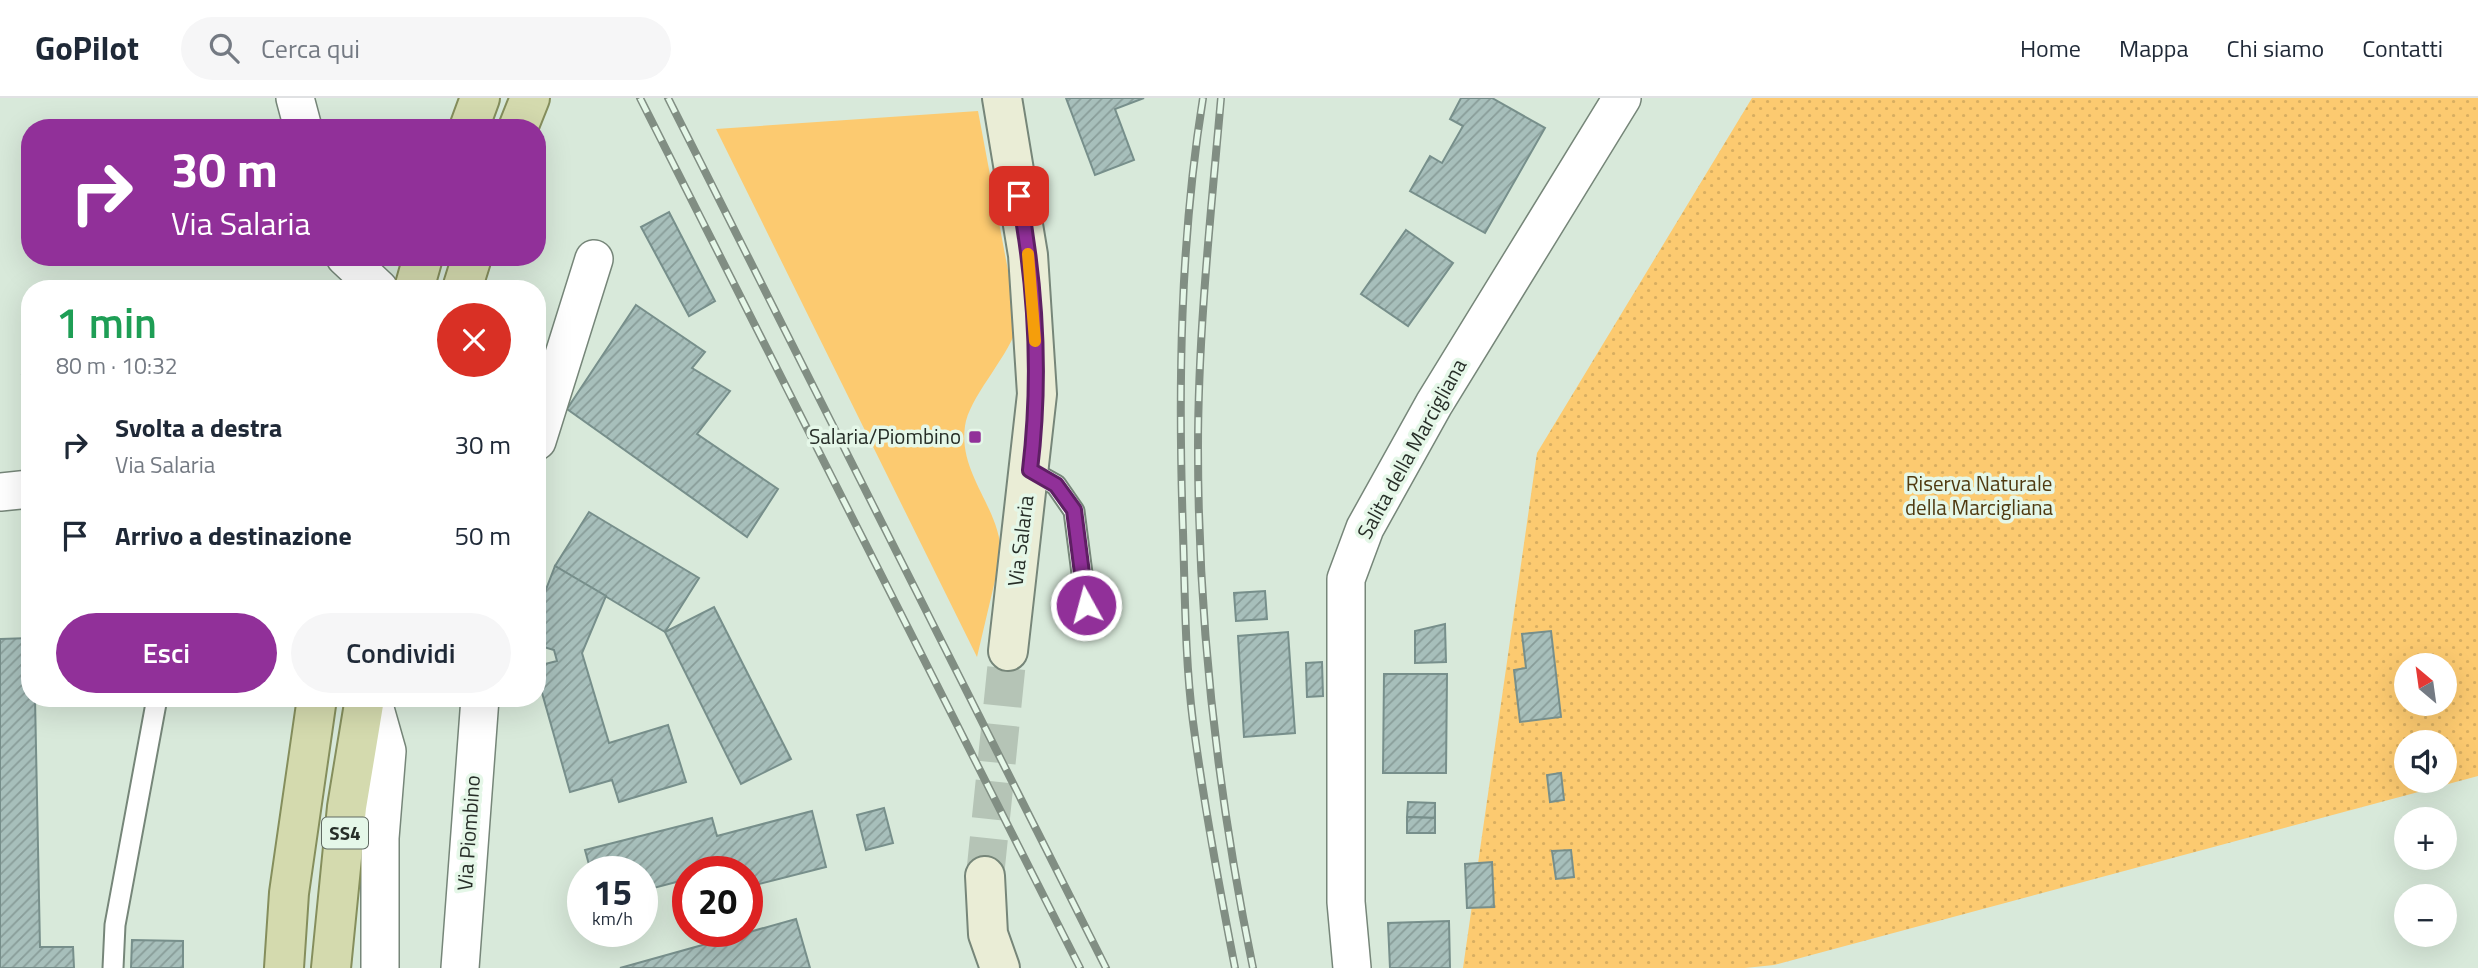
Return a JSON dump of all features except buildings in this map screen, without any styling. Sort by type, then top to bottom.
[{"type":"main road","points":[[472,119],[480,98]]},
{"type":"main road","points":[[522,119],[530,98]]},
{"type":"main road","name":"SS4","points":[[284,968],[289,893],[316,707]]},
{"type":"main road","name":"SS4","points":[[331,968],[347,807],[364,707]]},
{"type":"street","points":[[295,98],[301,119]]},
{"type":"street","name":"Via Salaria","points":[[1002,98],[1024,221],[1032,291],[1037,394],[1008,651]]},
{"type":"street","name":"Salita della Marcigliana","points":[[1352,968],[1346,902],[1346,579],[1365,528],[1434,404],[1622,98]]},
{"type":"street","points":[[546,412],[594,260]]},
{"type":"street","points":[[355,266],[369,280]]},
{"type":"street","points":[[0,492],[21,490]]},
{"type":"street","points":[[375,707],[387,751],[380,838],[380,968]]},
{"type":"street","name":"Via Piombino","points":[[460,968],[479,707]]},
{"type":"street","points":[[985,876],[988,934],[1000,968]]},
{"type":"lane","points":[[1030,470],[1056,485],[1074,510],[1089,628]]},
{"type":"lane","points":[[113,968],[115,925],[155,707]]},
{"type":"green space","name":"Riserva Naturale della Marcigliana","points":[[1752,98],[2478,98],[2478,776],[2457,782],[2457,730],[2394,730],[2394,793],[2415,793],[1774,965],[1745,968],[1463,968],[1537,453]]},
{"type":"green space","points":[[978,111],[1016,313],[1016,330],[973,404],[965,426],[968,460],[994,522],[1001,555],[977,657],[716,129]]},
{"type":"tunnel","points":[[985,876],[1008,651]]},
{"type":"railway","points":[[640,98],[1080,968]]},
{"type":"railway","points":[[668,98],[1106,968]]},
{"type":"railway","points":[[1203,98],[1189,206],[1182,314],[1181,478],[1186,627],[1190,698],[1197,753],[1235,968]]},
{"type":"railway","points":[[1221,98],[1200,360],[1199,512],[1212,709],[1230,839],[1253,968]]},
{"type":"slow traffic","points":[[1028,254],[1035,341]]},
{"type":"place","name":"Salaria/Piombino","points":[[975,437]]},
{"type":"route","points":[[1019,196],[1028,255],[1037,394],[1030,470],[1056,485],[1074,510],[1086,605]]}]
